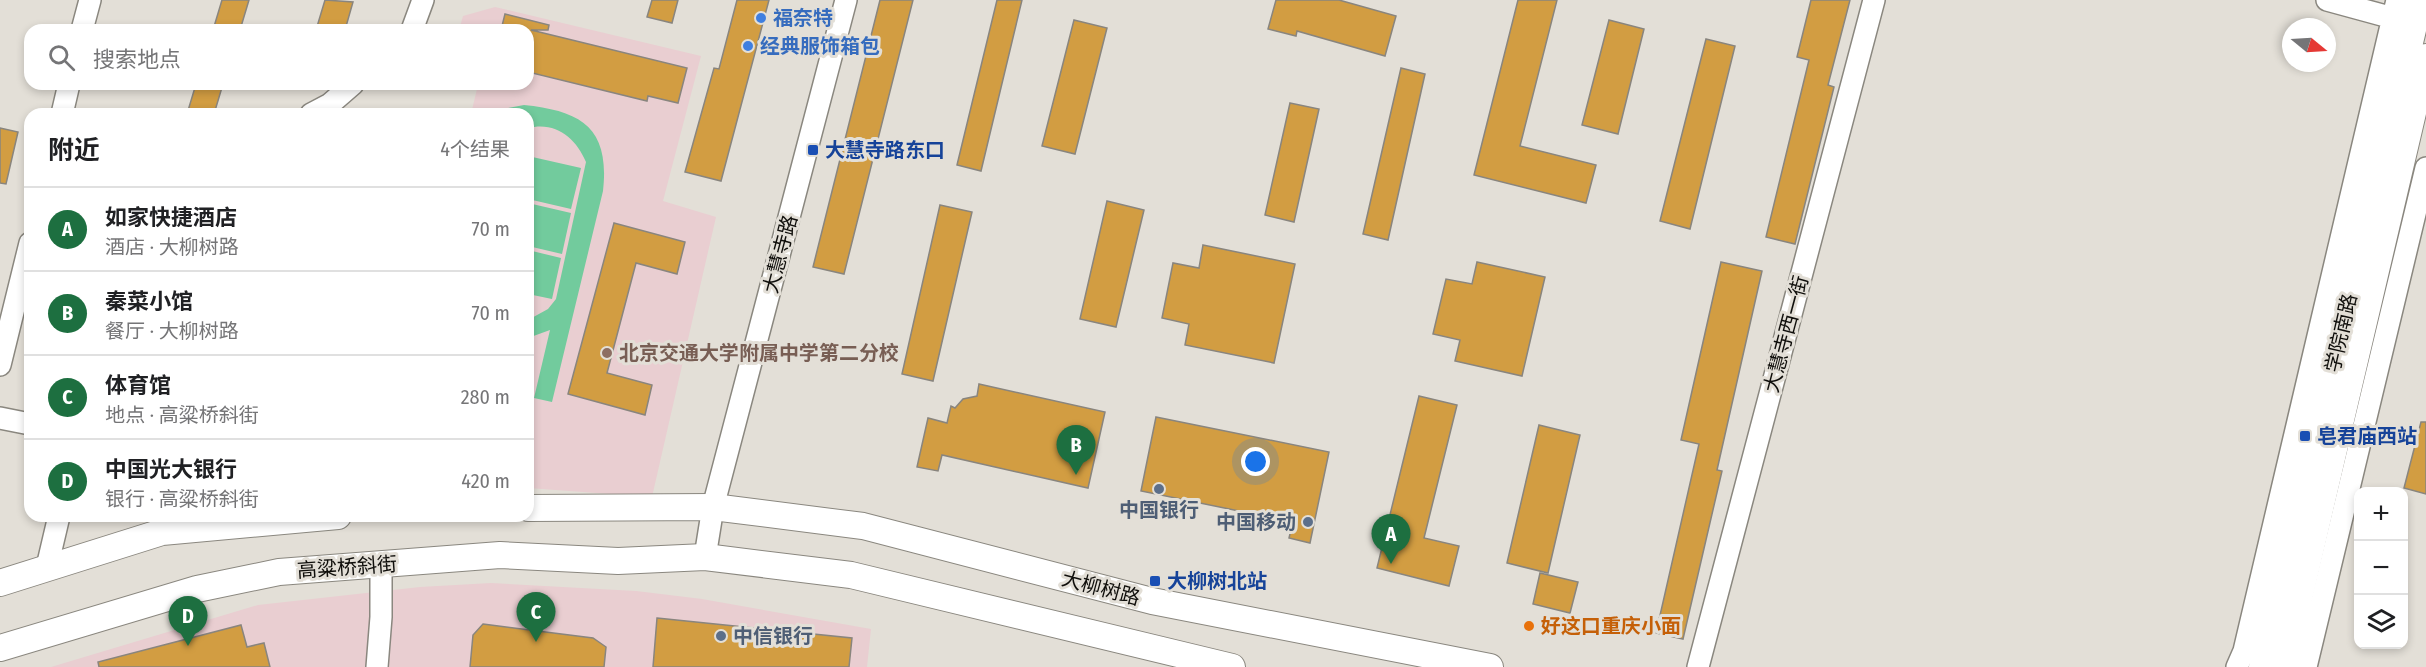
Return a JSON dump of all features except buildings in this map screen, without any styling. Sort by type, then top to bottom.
[{"type":"main road","name":"学院南路","points":[[2262,667],[2420,0]]},
{"type":"main road","name":"学院南路","points":[[2283,667],[2426,57]]},
{"type":"main road","points":[[534,508],[713,507]]},
{"type":"main road","name":"大柳树路","points":[[713,507],[863,526],[1152,601],[1490,667]]},
{"type":"main road","points":[[0,584],[47,567],[162,532],[273,522]]},
{"type":"main road","name":"高粱桥斜街","points":[[0,648],[197,589],[279,572],[500,555],[618,561],[705,557]]},
{"type":"main road","points":[[705,557],[851,575],[1232,667]]},
{"type":"street","points":[[84,24],[90,0]]},
{"type":"street","points":[[414,24],[423,0]]},
{"type":"street","name":"大慧寺路","points":[[705,557],[713,507],[846,0]]},
{"type":"street","name":"大慧寺西一街","points":[[1698,667],[1874,0]]},
{"type":"street","points":[[2237,667],[2244,651],[2395,9],[2326,0]]},
{"type":"street","points":[[63,108],[68,90]]},
{"type":"street","points":[[322,108],[346,90]]},
{"type":"street","points":[[2306,667],[2426,168]]},
{"type":"street","points":[[0,365],[24,267]]},
{"type":"street","points":[[0,418],[24,423]]},
{"type":"street","points":[[47,567],[58,522]]},
{"type":"street","points":[[377,667],[381,617],[381,564]]},
{"type":"shaded area","name":"北京交通大学附属中学第二分校","points":[[495,7],[701,56],[663,201],[716,217],[652,497],[534,488],[534,108],[472,108],[477,90],[534,90],[534,24],[461,24],[463,16]]},
{"type":"shaded area","points":[[491,583],[636,591],[702,599],[871,629],[867,667],[51,667],[258,605],[420,587]]},
{"type":"green space","points":[[524,105],[562,112],[576,118],[588,127],[602,152],[603,191],[552,402],[534,398],[550,330],[534,336],[534,317],[548,309],[556,299],[586,162],[577,146],[564,133],[547,127],[534,127],[534,108],[508,108]]},
{"type":"green space","points":[[534,157],[581,168],[571,209],[534,200]]},
{"type":"green space","points":[[534,204],[571,213],[562,254],[534,247]]},
{"type":"green space","points":[[534,251],[561,258],[552,299],[534,295]]},
{"type":"place","name":"福奈特","points":[[761,18]]},
{"type":"place","name":"经典服饰箱包","points":[[748,46]]},
{"type":"place","name":"大慧寺路东口","points":[[813,150]]},
{"type":"place","name":"北京交通大学附属中学第二分校","points":[[607,353]]},
{"type":"place","name":"皂君庙西站","points":[[2305,436]]},
{"type":"place","name":"秦菜小馆","points":[[1076,475]]},
{"type":"place","name":"中国银行","points":[[1159,489]]},
{"type":"place","name":"中国移动","points":[[1308,522]]},
{"type":"place","name":"如家快捷酒店","points":[[1391,564]]},
{"type":"place","name":"大柳树北站","points":[[1155,581]]},
{"type":"place","name":"好这口重庆小面","points":[[1529,626]]},
{"type":"place","name":"中信银行","points":[[721,636]]},
{"type":"place","name":"体育馆","points":[[536,642]]},
{"type":"place","name":"中国光大银行","points":[[188,646]]}]
